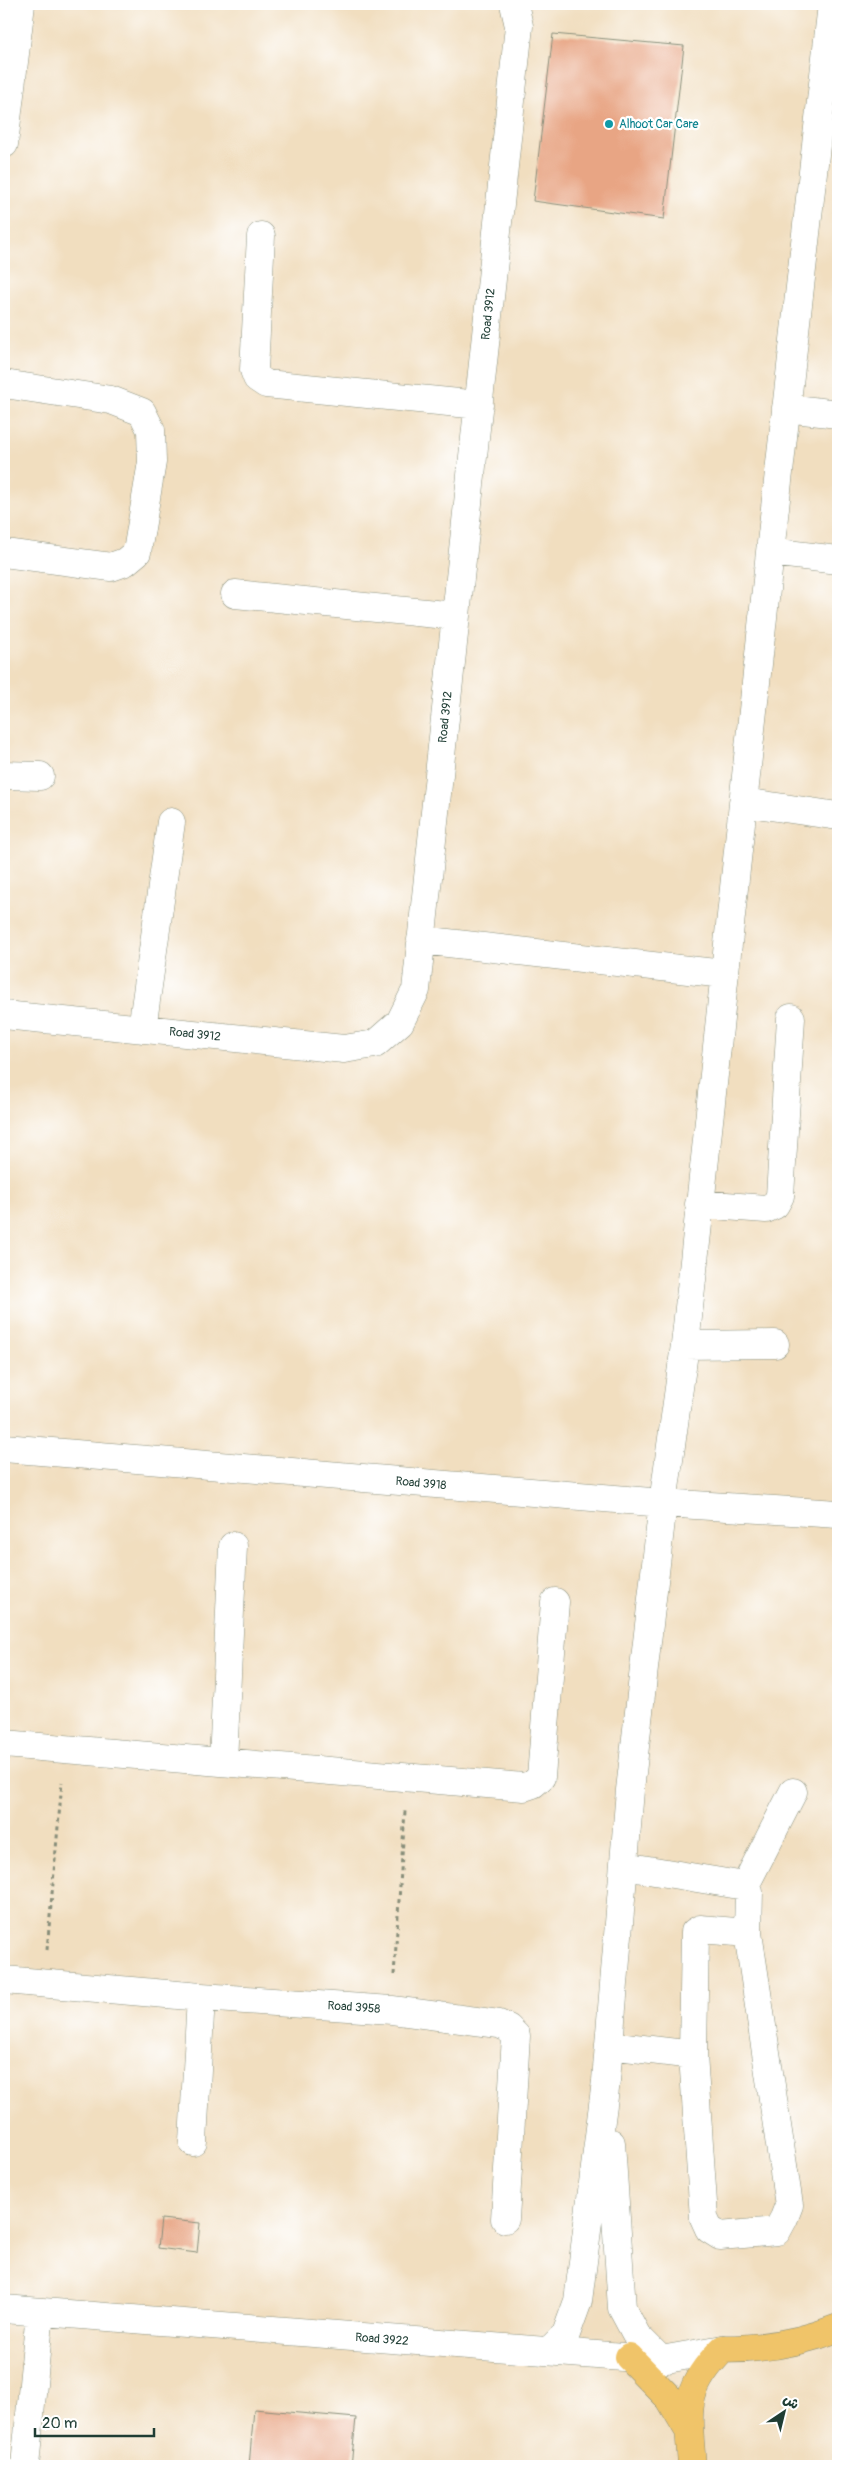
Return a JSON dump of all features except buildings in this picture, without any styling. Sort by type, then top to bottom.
[{"type":"main road","points":[[692,2466],[688,2413],[691,2395],[698,2378],[723,2349],[755,2349],[786,2345],[838,2328]]},
{"type":"main road","points":[[629,2357],[670,2400],[689,2431]]},
{"type":"street","points":[[4,144],[20,4]]},
{"type":"street","name":"Road 3912","points":[[4,1015],[344,1049],[376,1044],[400,1022],[416,990],[519,26],[514,4]]},
{"type":"street","points":[[549,2351],[566,2334],[578,2301],[606,2082],[630,1790],[663,1503],[685,1345],[770,552],[832,4]]},
{"type":"street","points":[[262,236],[254,370],[257,378],[266,384],[479,405]]},
{"type":"street","points":[[4,384],[111,400],[142,412],[151,430],[152,462],[137,552],[125,562],[112,567],[4,553]]},
{"type":"street","points":[[786,408],[838,414]]},
{"type":"street","points":[[770,552],[838,560]]},
{"type":"street","points":[[235,594],[456,616]]},
{"type":"street","points":[[4,775],[40,776]]},
{"type":"street","points":[[743,802],[838,816]]},
{"type":"street","points":[[142,1029],[171,822]]},
{"type":"street","points":[[421,940],[724,974]]},
{"type":"street","points":[[699,1204],[766,1209],[775,1205],[780,1196],[791,1018]]},
{"type":"street","points":[[685,1345],[775,1344]]},
{"type":"street","name":"Road 3918","points":[[4,1448],[663,1503],[838,1514]]},
{"type":"street","points":[[223,1762],[233,1546]]},
{"type":"street","points":[[4,1744],[524,1787],[533,1784],[541,1777],[555,1602]]},
{"type":"street","points":[[745,1886],[793,1792]]},
{"type":"street","points":[[624,1866],[745,1886],[749,1891],[748,1933],[789,2205],[784,2218],[776,2230],[720,2236],[708,2229],[704,2218],[693,2055],[695,1932],[700,1929],[748,1933]]},
{"type":"street","name":"Road 3958","points":[[4,1980],[201,1997],[392,2010],[499,2024],[508,2028],[516,2036],[505,2219]]},
{"type":"street","points":[[193,2142],[201,1997]]},
{"type":"street","points":[[609,2045],[693,2055]]},
{"type":"street","points":[[606,2082],[622,2308],[637,2336],[661,2360]]},
{"type":"street","name":"Road 3922","points":[[4,2309],[661,2360],[723,2349]]},
{"type":"street","points":[[25,2466],[40,2312]]},
{"type":"path","points":[[44,1983],[65,1749]]},
{"type":"path","points":[[392,2010],[407,1778]]},
{"type":"place","name":"Alhoot Car Care","points":[[609,124]]}]
